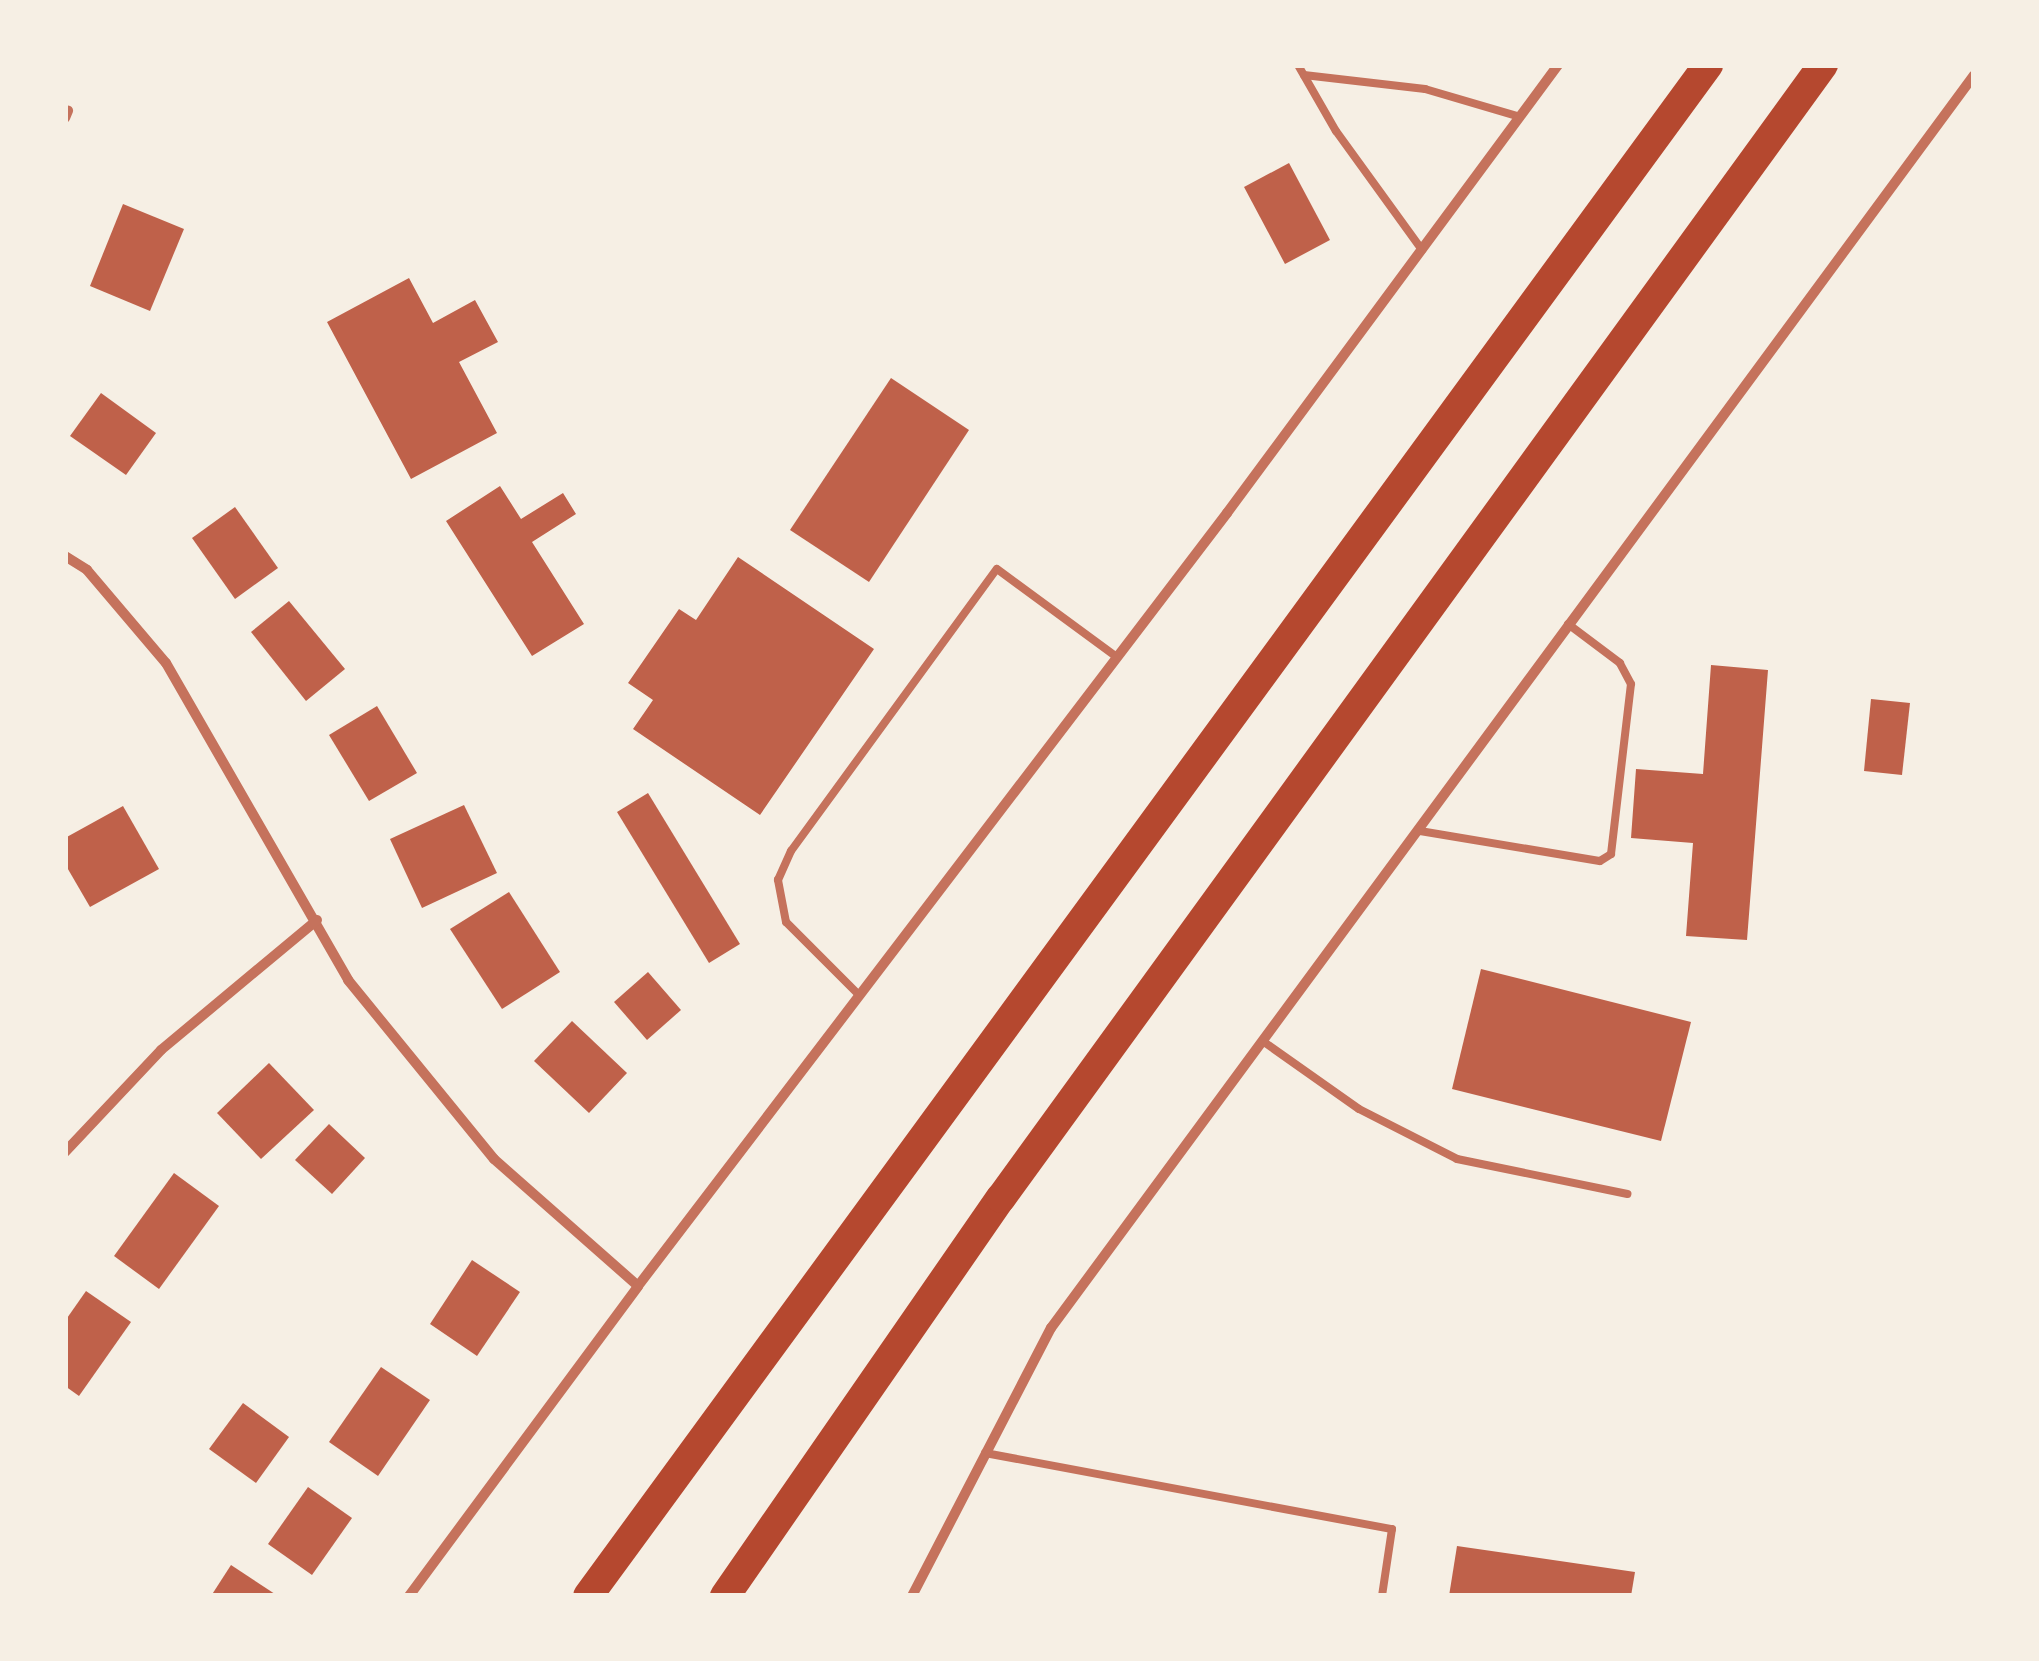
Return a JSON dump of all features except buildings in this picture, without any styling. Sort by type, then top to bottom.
[{"type":"highway","points":[[726,1595],[1001,1198],[1823,65]]},
{"type":"highway","points":[[588,1596],[1700,71]]},
{"type":"street","points":[[409,1596],[1558,65]]},
{"type":"street","points":[[912,1596],[1051,1328],[1974,75]]},
{"type":"street","points":[[65,556],[87,570],[166,663],[348,980],[494,1159],[638,1286]]},
{"type":"street","points":[[65,1152],[162,1050],[317,920]]},
{"type":"lane","points":[[1298,65],[1336,131],[1422,250]]},
{"type":"lane","points":[[1304,75],[1425,89],[1520,117]]},
{"type":"lane","points":[[859,995],[786,922],[778,880],[792,850],[997,569],[1117,657]]},
{"type":"lane","points":[[1420,830],[1600,861],[1612,854],[1631,684],[1620,663],[1568,624]]},
{"type":"lane","points":[[1264,1042],[1359,1109],[1457,1159],[1627,1194]]},
{"type":"lane","points":[[985,1452],[1392,1529],[1382,1596]]}]
